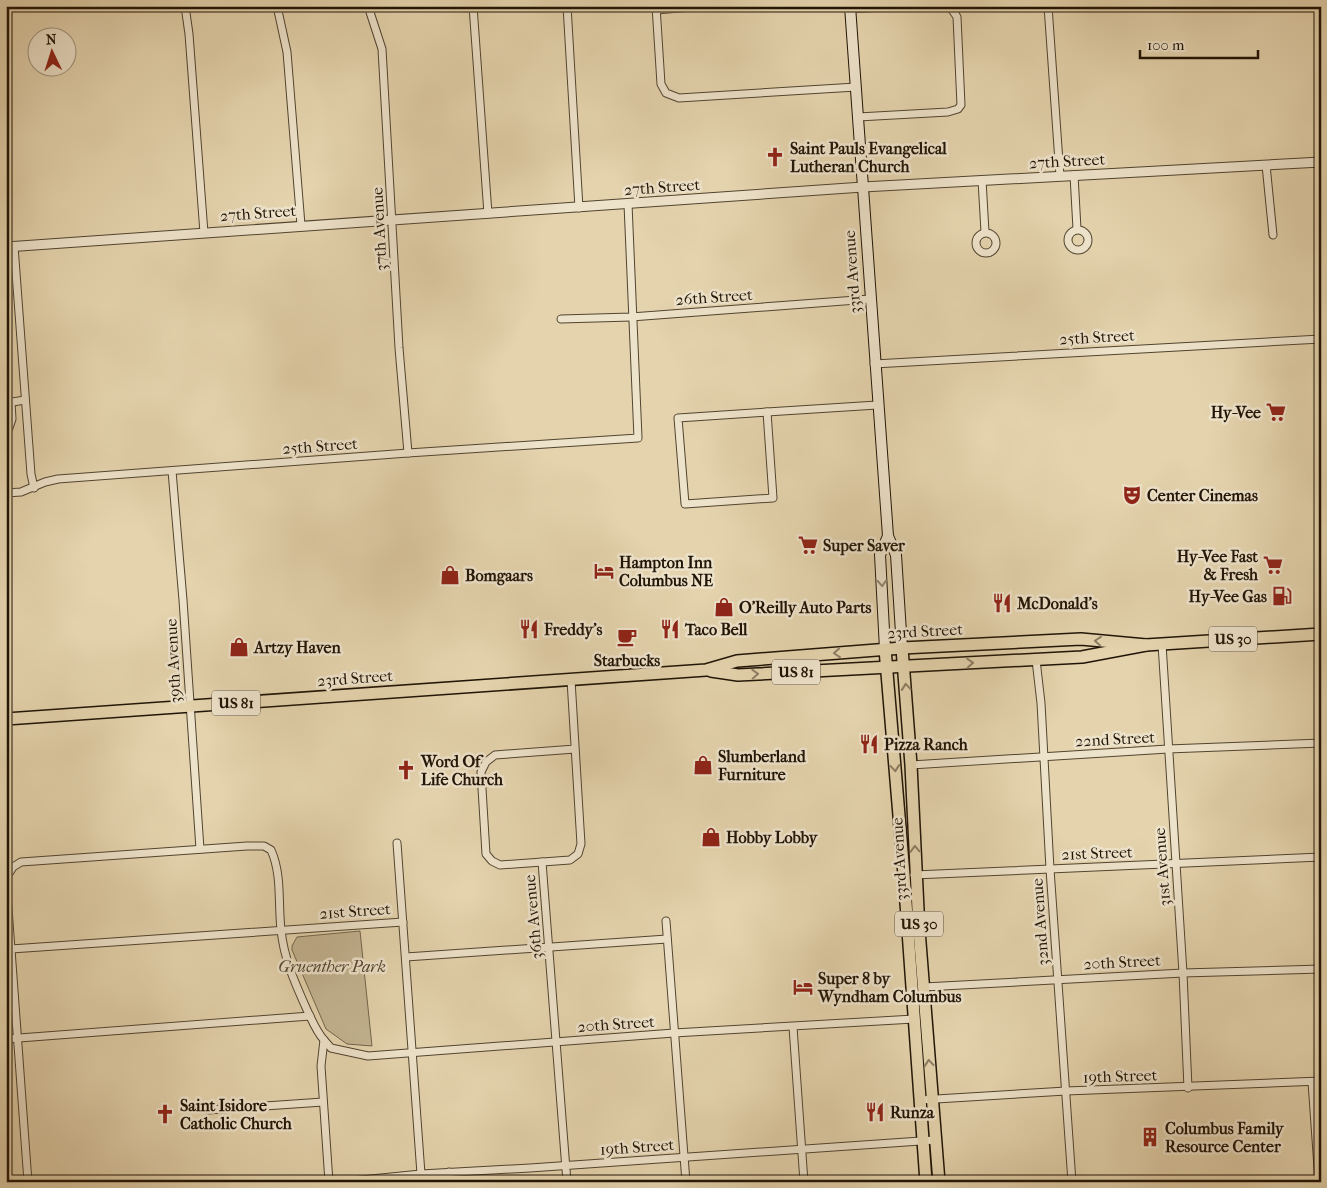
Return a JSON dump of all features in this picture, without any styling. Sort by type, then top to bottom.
[{"type":"highway","name":"23rd Street","points":[[706,670],[738,675],[1036,660],[1082,657],[1146,645],[1321,634]]},
{"type":"highway","name":"23rd Street","points":[[6,719],[706,670],[736,661],[885,649],[1081,640],[1146,645]]},
{"type":"highway","name":"33rd Avenue","points":[[902,648],[911,765],[910,875],[914,1020],[926,1182]]},
{"type":"highway","name":"33rd Avenue","points":[[885,649],[924,987],[939,1182]]},
{"type":"main road","name":"33rd Avenue","points":[[850,8],[877,405],[888,536],[896,555],[902,648]]},
{"type":"main road","name":"33rd Avenue","points":[[885,649],[880,556],[888,536]]},
{"type":"street","points":[[185,6],[189,34],[204,233]]},
{"type":"street","points":[[277,6],[287,52],[301,225]]},
{"type":"street","name":"37th Avenue","points":[[368,6],[382,49],[399,348],[408,453]]},
{"type":"street","points":[[473,6],[488,214]]},
{"type":"street","points":[[567,6],[579,208]]},
{"type":"street","points":[[703,6],[656,8],[661,84],[666,93],[679,98],[856,87]]},
{"type":"street","points":[[850,8],[901,6]]},
{"type":"street","points":[[858,117],[948,112],[958,109],[961,105],[956,17],[948,6]]},
{"type":"street","points":[[1048,6],[1060,176]]},
{"type":"street","name":"27th Street","points":[[10,247],[301,225],[579,208],[862,187],[1321,162]]},
{"type":"street","points":[[1266,165],[1273,236]]},
{"type":"street","points":[[1074,175],[1077,229]]},
{"type":"street","points":[[982,180],[985,232]]},
{"type":"street","points":[[628,204],[631,317]]},
{"type":"street","points":[[10,247],[31,474],[34,488]]},
{"type":"street","name":"26th Street","points":[[561,319],[631,317],[870,299]]},
{"type":"street","name":"25th Street","points":[[6,493],[22,492],[45,482],[58,479],[638,438],[631,317]]},
{"type":"street","name":"25th Street","points":[[874,364],[1321,339]]},
{"type":"street","points":[[6,429],[9,428],[12,419],[9,402],[25,400]]},
{"type":"street","points":[[766,412],[773,498],[685,504],[678,418],[766,412],[877,405]]},
{"type":"street","name":"39th Avenue","points":[[172,471],[200,850]]},
{"type":"street","name":"31st Avenue","points":[[1162,644],[1183,973],[1188,1088]]},
{"type":"street","name":"32nd Avenue","points":[[1036,660],[1072,1182]]},
{"type":"street","name":"36th Avenue","points":[[567,1182],[542,862],[570,860],[578,854],[581,844],[570,680]]},
{"type":"street","name":"22nd Street","points":[[911,765],[1044,756],[1321,744]]},
{"type":"street","points":[[542,862],[500,865],[492,861],[486,854],[481,772],[486,762],[495,755],[574,749]]},
{"type":"street","points":[[397,843],[403,922]]},
{"type":"street","points":[[28,1182],[6,876],[17,863],[34,861],[264,846],[270,850],[277,868],[281,930],[285,956],[310,1016],[318,1033],[324,1040],[321,1066],[329,1182]]},
{"type":"street","name":"21st Street","points":[[910,875],[1321,857]]},
{"type":"street","points":[[666,921],[686,1182]]},
{"type":"street","name":"21st Street","points":[[11,949],[403,922],[406,958]]},
{"type":"street","points":[[421,1174],[406,958],[667,939]]},
{"type":"street","name":"20th Street","points":[[924,987],[1183,973],[1321,969]]},
{"type":"street","points":[[6,1039],[310,1016]]},
{"type":"street","name":"20th Street","points":[[324,1040],[331,1048],[368,1056],[674,1033],[914,1020]]},
{"type":"street","points":[[793,1026],[804,1182]]},
{"type":"street","points":[[1312,1082],[1319,1182]]},
{"type":"street","name":"19th Street","points":[[920,1100],[1066,1091],[1321,1082]]},
{"type":"street","points":[[208,1110],[323,1102]]},
{"type":"street","name":"19th Street","points":[[341,1182],[449,1172],[936,1140]]},
{"type":"street","points":[[449,1172],[449,1182]]},
{"type":"green space","name":"Gruenther Park","points":[[360,931],[372,1046],[347,1044],[326,1029],[292,950],[297,937]]},
{"type":"place","name":"Saint Pauls Evangelical Lutheran Church","points":[[775,157]]},
{"type":"place","name":"Hy-Vee","points":[[1276,412]]},
{"type":"place","name":"Center Cinemas","points":[[1132,495]]},
{"type":"place","name":"Super Saver","points":[[808,545]]},
{"type":"place","name":"Hy-Vee Fast & Fresh","points":[[1273,565]]},
{"type":"place","name":"Hampton Inn Columbus NE","points":[[604,571]]},
{"type":"place","name":"Bomgaars","points":[[450,575]]},
{"type":"place","name":"Hy-Vee Gas","points":[[1282,596]]},
{"type":"place","name":"McDonald's","points":[[1002,603]]},
{"type":"place","name":"O'Reilly Auto Parts","points":[[724,607]]},
{"type":"place","name":"Freddy's","points":[[529,629]]},
{"type":"place","name":"Taco Bell","points":[[670,629]]},
{"type":"place","name":"Starbucks","points":[[627,637]]},
{"type":"place","name":"Artzy Haven","points":[[239,647]]},
{"type":"place","name":"Pizza Ranch","points":[[869,744]]},
{"type":"place","name":"Slumberland Furniture","points":[[703,765]]},
{"type":"place","name":"Word Of Life Church","points":[[406,770]]},
{"type":"place","name":"Hobby Lobby","points":[[711,837]]},
{"type":"place","name":"Super 8 by Wyndham Columbus","points":[[803,987]]},
{"type":"place","name":"Runza","points":[[875,1112]]},
{"type":"place","name":"Saint Isidore Catholic Church","points":[[165,1114]]},
{"type":"place","name":"Columbus Family Resource Center","points":[[1150,1137]]}]
